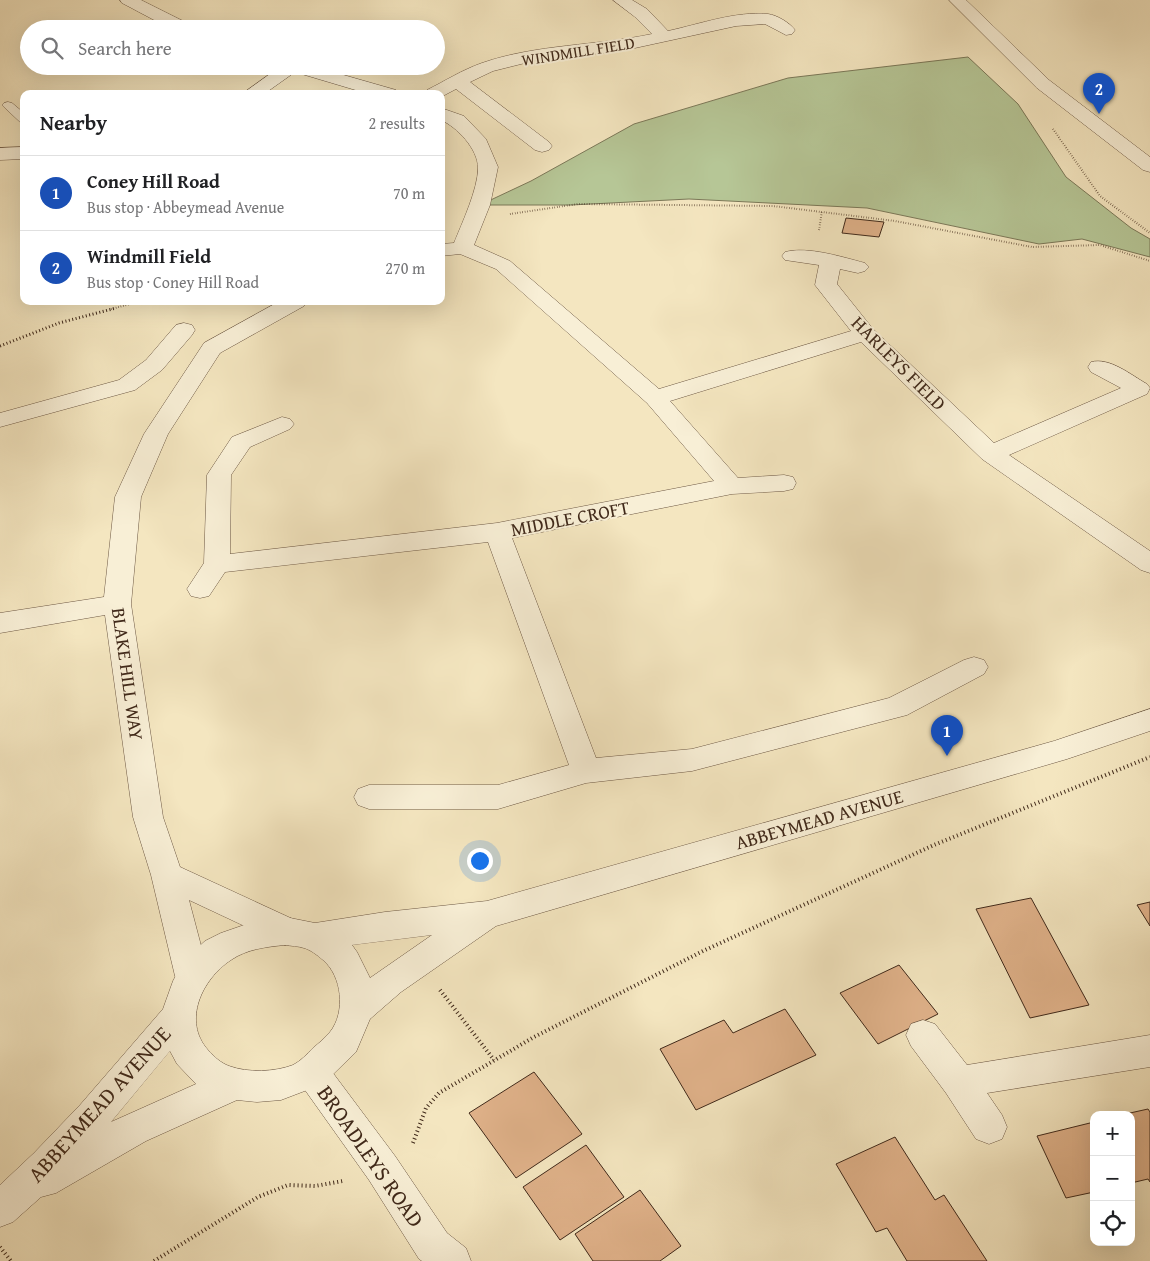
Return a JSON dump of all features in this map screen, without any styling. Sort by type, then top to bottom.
[{"type":"street","points":[[128,0],[168,20]]},
{"type":"street","points":[[621,0],[641,13],[664,36]]},
{"type":"street","points":[[956,0],[1043,84],[1150,166]]},
{"type":"street","name":"WINDMILL FIELD","points":[[441,90],[487,66],[537,55],[621,46],[736,21],[766,12],[786,30]]},
{"type":"street","points":[[257,90],[279,75]]},
{"type":"street","points":[[324,75],[376,90]]},
{"type":"street","points":[[457,82],[542,146]]},
{"type":"street","points":[[445,115],[457,120],[479,143],[488,167],[476,217],[452,249],[503,265],[655,398],[732,486]]},
{"type":"street","points":[[0,154],[20,153]]},
{"type":"street","points":[[792,256],[831,260],[858,267]]},
{"type":"street","name":"HARLEYS FIELD","points":[[831,260],[826,284],[865,334],[991,454],[1150,564]]},
{"type":"street","name":"BLAKE HILL WAY","points":[[192,976],[167,875],[148,817],[117,604],[128,497],[156,434],[212,348],[289,305]]},
{"type":"street","points":[[0,420],[127,385],[154,366],[184,330]]},
{"type":"street","points":[[655,398],[865,334]]},
{"type":"street","points":[[1099,367],[1145,393]]},
{"type":"street","points":[[991,454],[1145,393]]},
{"type":"street","points":[[200,589],[218,564],[219,475],[241,442],[282,424]]},
{"type":"street","name":"MIDDLE CROFT","points":[[218,564],[496,532],[732,486],[784,483]]},
{"type":"street","points":[[496,532],[586,771]]},
{"type":"street","points":[[0,623],[117,604]]},
{"type":"street","points":[[369,797],[498,797],[586,771],[692,760],[897,707],[974,667]]},
{"type":"street","name":"ABBEYMEAD AVENUE","points":[[299,934],[487,915],[1057,751],[1150,720]]},
{"type":"street","points":[[167,875],[334,948],[349,965],[356,986],[358,1009],[344,1041],[312,1072],[295,1079],[263,1087],[233,1085],[209,1075],[191,1059],[181,1039],[178,1016],[182,996],[192,976],[218,951],[250,936],[299,934]]},
{"type":"street","name":"ABBEYMEAD AVENUE","points":[[358,1009],[389,982],[487,915]]},
{"type":"street","name":"ABBEYMEAD AVENUE","points":[[10,1201],[108,1099],[178,1016]]},
{"type":"street","points":[[923,1035],[959,1082],[989,1127]]},
{"type":"street","points":[[959,1082],[1150,1051]]},
{"type":"street","name":"BROADLEYS ROAD","points":[[312,1072],[382,1168],[433,1246],[452,1261]]},
{"type":"street","name":"ABBEYMEAD AVENUE","points":[[10,1201],[133,1129],[233,1085]]},
{"type":"lane","points":[[8,105],[20,116]]},
{"type":"path","points":[[476,217],[578,204],[773,206],[886,220],[1023,246],[1100,245],[1150,261]]},
{"type":"path","points":[[0,346],[59,323],[127,305]]},
{"type":"path","points":[[410,1148],[426,1108],[439,1093],[534,1037],[703,951],[934,844],[1150,757]]},
{"type":"path","points":[[154,1261],[258,1197],[288,1185],[315,1186],[347,1180]]},
{"type":"path","points":[[0,1247],[12,1261]]},
{"type":"green space","points":[[968,57],[1018,104],[1066,177],[1131,228],[1150,239],[1150,257],[1082,239],[1039,244],[867,208],[689,199],[571,205],[480,205],[531,181],[634,124],[788,78]]},
{"type":"building","points":[[846,218],[884,222],[879,237],[842,233]]},
{"type":"building","points":[[1031,898],[1089,1005],[1030,1018],[976,909]]},
{"type":"building","points":[[1150,902],[1150,926],[1137,905]]},
{"type":"building","points":[[899,965],[938,1014],[878,1044],[840,993]]},
{"type":"building","points":[[785,1009],[816,1055],[696,1110],[660,1049],[724,1020],[733,1033]]},
{"type":"building","points":[[534,1072],[582,1134],[516,1178],[469,1113]]},
{"type":"building","points":[[1148,1109],[1150,1112],[1150,1182],[1148,1179],[1135,1182],[1135,1112]]},
{"type":"building","points":[[1090,1123],[1090,1193],[1066,1198],[1037,1136]]},
{"type":"building","points":[[895,1137],[935,1200],[944,1195],[987,1261],[907,1261],[887,1228],[876,1232],[836,1164]]},
{"type":"building","points":[[586,1145],[624,1197],[560,1240],[523,1187]]},
{"type":"building","points":[[640,1190],[681,1246],[660,1261],[593,1261],[575,1234]]},
{"type":"place","name":"Windmill Field","points":[[1099,114]]},
{"type":"place","name":"Coney Hill Road","points":[[947,756]]}]
